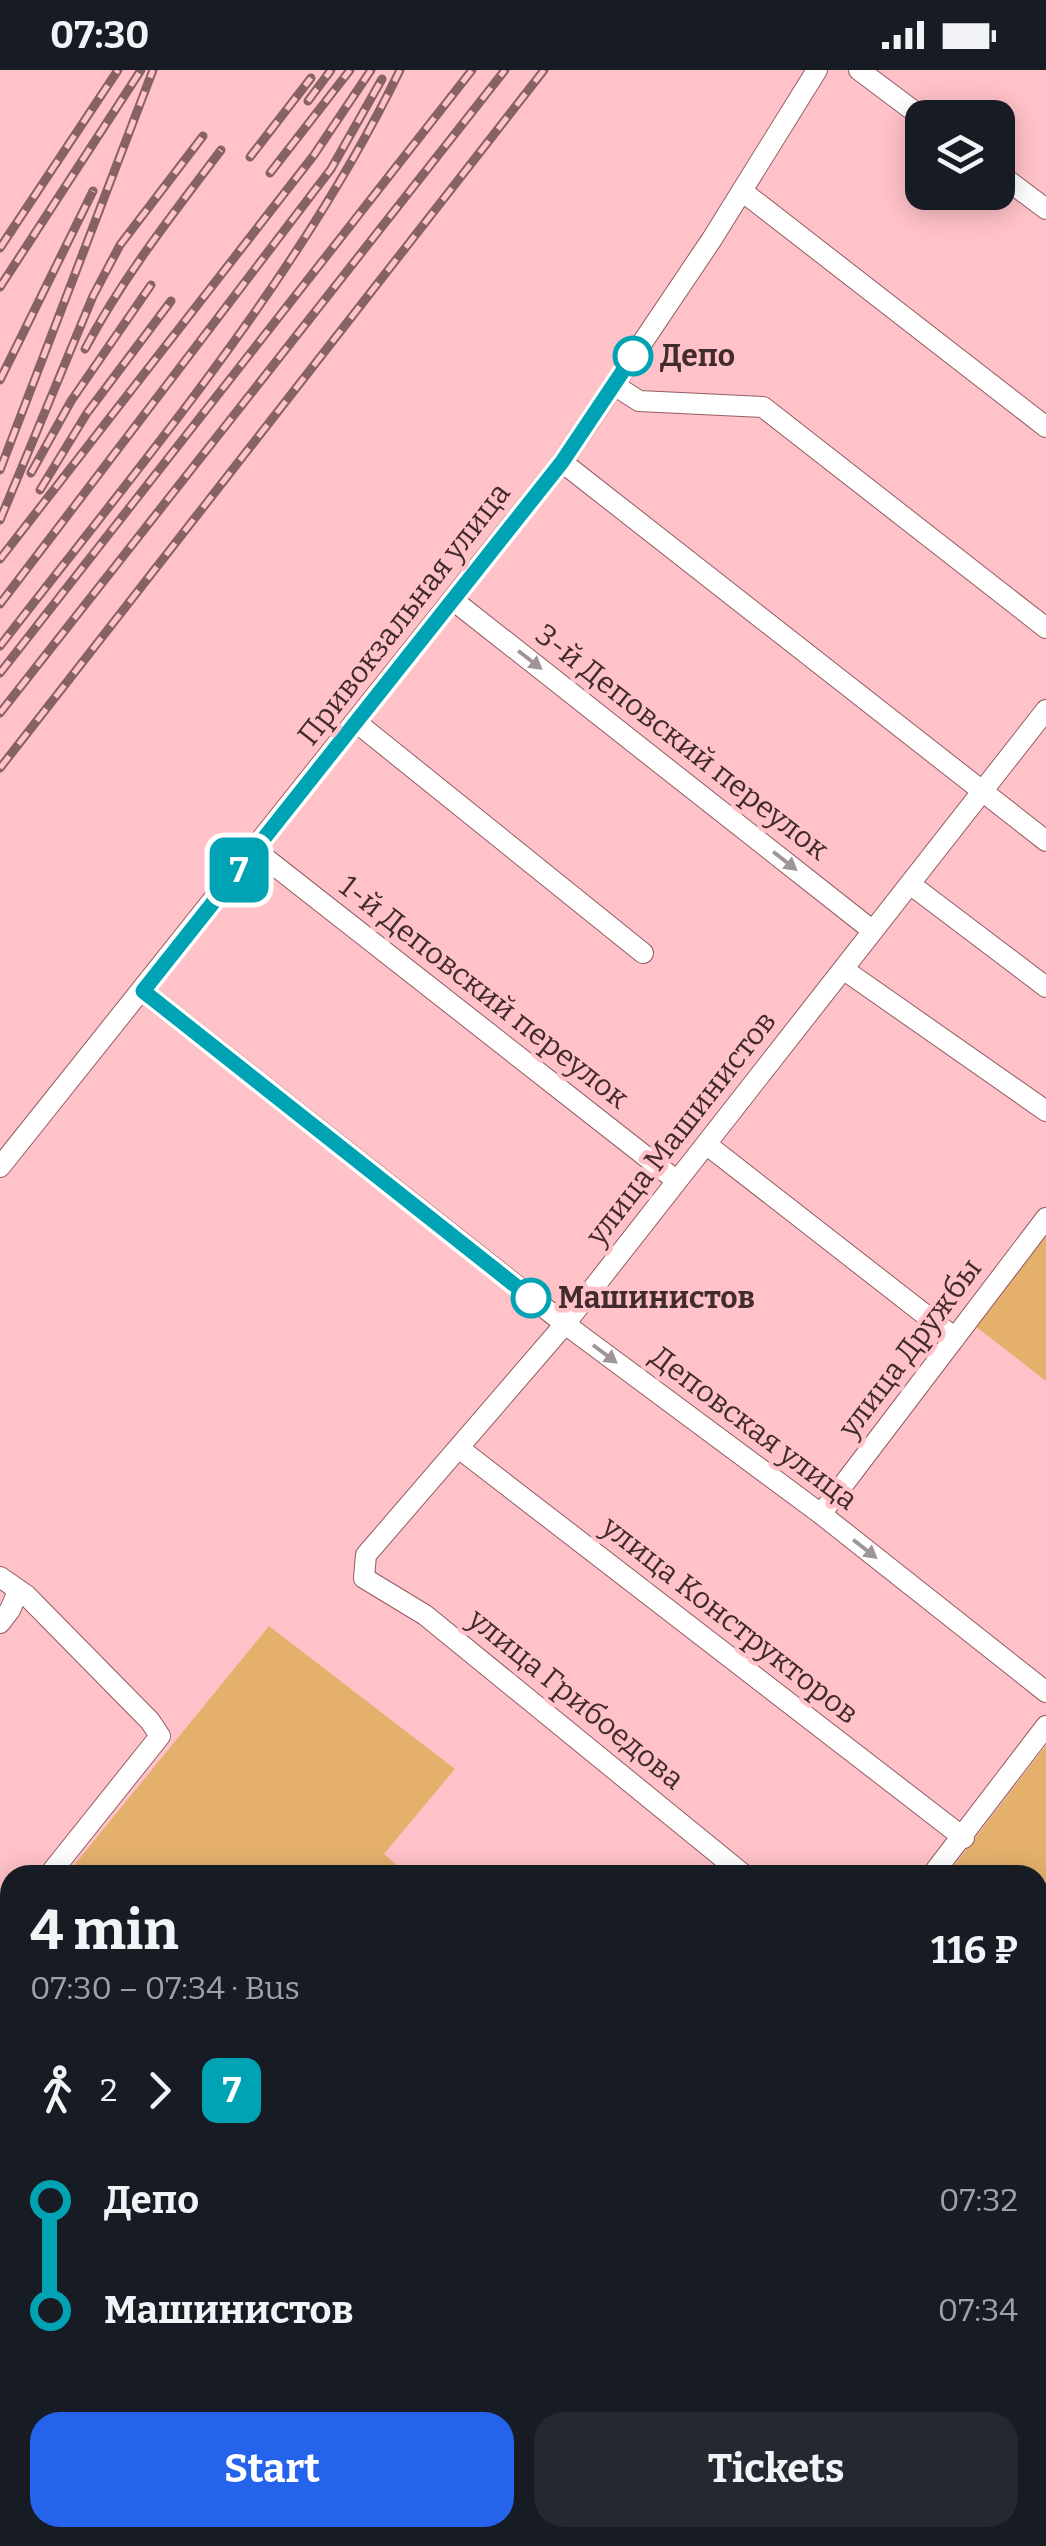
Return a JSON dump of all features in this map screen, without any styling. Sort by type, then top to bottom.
[{"type":"street","name":"Привокзальная улица","points":[[0,1167],[562,462],[742,191],[817,70]]},
{"type":"street","points":[[859,70],[905,104]]},
{"type":"street","points":[[1015,185],[1046,208]]},
{"type":"street","points":[[742,191],[1046,428]]},
{"type":"street","points":[[614,385],[639,401],[763,408],[1046,628]]},
{"type":"street","points":[[562,462],[1046,841]]},
{"type":"street","name":"3-й Деповский переулок","points":[[453,600],[873,931]]},
{"type":"street","name":"улица Машинистов","points":[[364,1578],[366,1555],[565,1324],[1046,710]]},
{"type":"street","points":[[356,722],[643,953]]},
{"type":"street","name":"1-й Деповский переулок","points":[[255,850],[677,1181]]},
{"type":"street","points":[[910,884],[1046,987]]},
{"type":"street","points":[[843,969],[1046,1111]]},
{"type":"street","name":"Деповская улица","points":[[143,991],[565,1324],[821,1514],[1046,1692]]},
{"type":"street","points":[[706,1144],[955,1338]]},
{"type":"street","name":"улица Дружбы","points":[[821,1514],[1046,1218]]},
{"type":"street","name":"улица Конструкторов","points":[[460,1448],[964,1838]]},
{"type":"street","points":[[0,1577],[150,1721],[160,1736],[57,1865]]},
{"type":"street","name":"улица Грибоедова","points":[[364,1578],[426,1615],[732,1865]]},
{"type":"street","points":[[0,1623],[18,1591]]},
{"type":"street","points":[[941,1865],[1046,1726]]},
{"type":"shaded area","points":[[1046,1235],[1046,1381],[975,1326]]},
{"type":"shaded area","points":[[269,1626],[455,1769],[384,1854],[397,1865],[74,1865]]},
{"type":"shaded area","points":[[1046,1745],[1046,1865],[955,1865]]},
{"type":"railway","points":[[0,248],[118,70]]},
{"type":"railway","points":[[0,287],[141,70]]},
{"type":"railway","points":[[0,470],[153,70]]},
{"type":"railway","points":[[308,101],[331,70]]},
{"type":"railway","points":[[270,173],[350,70]]},
{"type":"railway","points":[[0,559],[314,155],[371,70]]},
{"type":"railway","points":[[0,646],[162,438],[266,296],[314,223],[400,70]]},
{"type":"railway","points":[[0,673],[472,70]]},
{"type":"railway","points":[[0,713],[505,70]]},
{"type":"railway","points":[[0,768],[544,70]]},
{"type":"railway","points":[[250,157],[311,78]]},
{"type":"railway","points":[[0,604],[331,169],[382,79]]},
{"type":"railway","points":[[0,520],[93,296],[120,245],[203,136]]},
{"type":"railway","points":[[85,349],[132,272],[221,150]]},
{"type":"railway","points":[[0,380],[93,191]]},
{"type":"railway","points":[[31,473],[71,401],[151,285]]},
{"type":"railway","points":[[40,490],[87,413],[171,301]]},
{"type":"bus line","name":"7","points":[[531,1298],[143,991],[562,462],[633,356]]},
{"type":"place","name":"Депо","points":[[633,356]]},
{"type":"place","name":"Машинистов","points":[[531,1298]]}]
